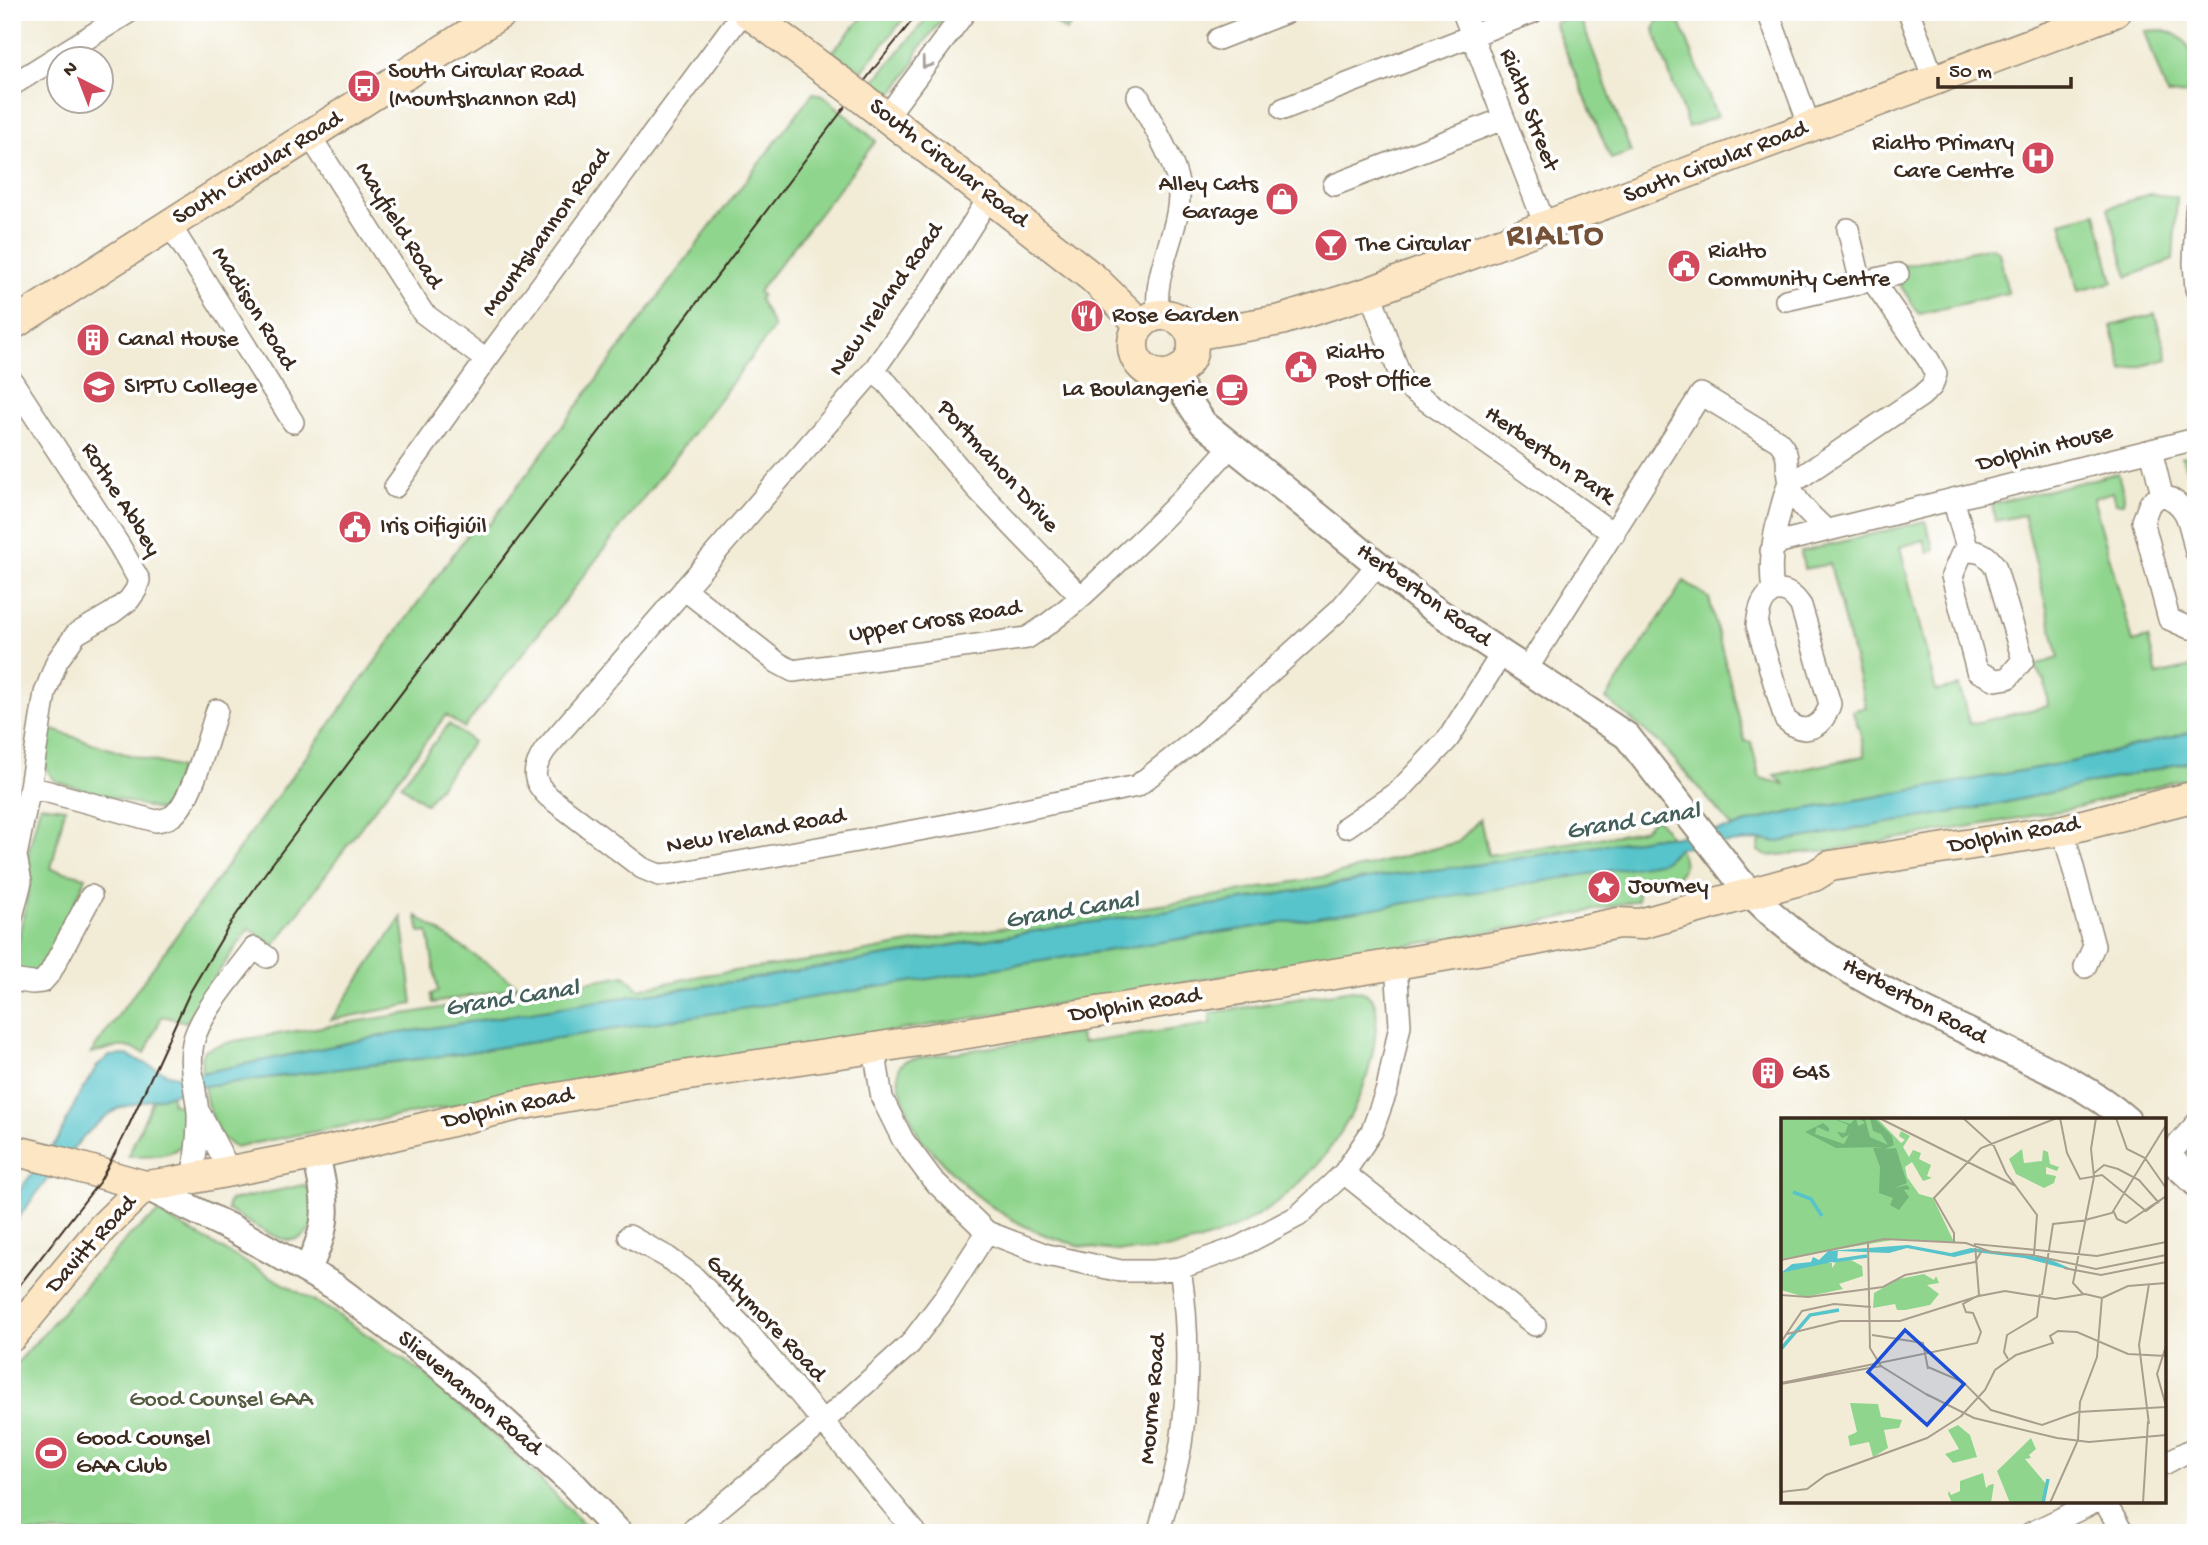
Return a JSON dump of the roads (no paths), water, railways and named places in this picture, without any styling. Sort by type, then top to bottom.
[{"type":"main road","name":"South Circular Road","points":[[12,325],[503,12]]},
{"type":"main road","name":"South Circular Road","points":[[745,12],[876,108],[1150,320]]},
{"type":"main road","name":"South Circular Road","points":[[1192,335],[1281,320],[1370,292],[2115,12]]},
{"type":"main road","points":[[1176,318],[1187,326],[1192,335],[1192,355],[1184,367],[1174,373],[1153,374],[1138,361],[1133,343],[1150,320],[1176,318]]},
{"type":"main road","name":"Dolphin Road","points":[[145,1186],[316,1154],[519,1105],[676,1077],[1396,964],[1618,923],[1640,924],[1737,877],[1814,862],[1830,866],[2063,830],[2196,796]]},
{"type":"main road","points":[[13,1151],[145,1186]]},
{"type":"main road","name":"Davitt Road","points":[[12,1336],[102,1228],[145,1186]]},
{"type":"street","points":[[12,85],[129,12]]},
{"type":"street","name":"Mountshannon Road","points":[[395,487],[745,12]]},
{"type":"street","points":[[876,108],[965,12]]},
{"type":"street","points":[[1218,39],[1287,12]]},
{"type":"street","name":"Rialto Street","points":[[1463,12],[1545,225]]},
{"type":"street","points":[[1283,109],[1534,12]]},
{"type":"street","points":[[1768,12],[1810,127]]},
{"type":"street","points":[[1909,12],[1934,80]]},
{"type":"street","points":[[1138,96],[1176,175],[1179,192],[1157,301],[1150,320]]},
{"type":"street","points":[[1334,185],[1503,119]]},
{"type":"street","name":"Mayfield Road","points":[[310,136],[423,313],[486,360]]},
{"type":"street","name":"New Ireland Road","points":[[990,196],[934,285],[873,371],[550,744],[538,760],[535,774],[539,788],[642,868],[659,875],[947,825],[1137,786],[1193,742],[1330,618],[1377,565]]},
{"type":"street","points":[[2196,211],[2196,289]]},
{"type":"street","name":"Madison Road","points":[[170,225],[293,422]]},
{"type":"street","points":[[1788,481],[1801,477],[1921,396],[1935,382],[1936,374],[1928,359],[1867,281],[1848,229]]},
{"type":"street","points":[[1786,300],[1898,274]]},
{"type":"street","name":"Herberton Park","points":[[1370,292],[1403,384],[1614,534],[1527,669]]},
{"type":"street","name":"Portmahon Drive","points":[[873,371],[887,383],[976,488],[1081,597]]},
{"type":"street","name":"Herberton Road","points":[[1174,373],[1203,423],[1377,565],[1428,605],[1627,736],[1737,877],[1784,924],[1825,954],[1940,1018],[2087,1091],[2124,1118]]},
{"type":"street","name":"Rothe Abbey","points":[[12,381],[139,580],[129,600],[76,634],[57,661],[45,693],[30,788],[14,861],[21,882],[12,917]]},
{"type":"street","points":[[1614,534],[1701,394],[1778,441],[1785,449],[1788,481],[1771,551],[1770,575],[1773,591]]},
{"type":"street","name":"Dolphin House","points":[[1771,551],[1780,542],[2196,439]]},
{"type":"street","name":"Upper Cross Road","points":[[684,589],[778,663],[793,671],[1027,638],[1050,624],[1081,597],[1158,524],[1231,446]]},
{"type":"street","name":"Dolphin House","points":[[2151,450],[2162,495]]},
{"type":"street","points":[[1788,481],[1807,512],[1826,530]]},
{"type":"street","points":[[2196,552],[2184,508],[2176,499],[2162,495],[2150,503],[2143,521],[2169,619],[2189,628],[2196,627]]},
{"type":"street","name":"Dolphin House","points":[[1953,499],[1968,551]]},
{"type":"street","points":[[1968,551],[1979,551],[1988,556],[1995,566],[2023,660],[2008,678],[1996,680],[1977,671],[1952,576],[1961,555],[1968,551]]},
{"type":"street","points":[[1783,590],[1794,595],[1801,606],[1830,704],[1826,717],[1816,726],[1804,729],[1794,727],[1785,719],[1757,625],[1759,609],[1765,597],[1773,591],[1783,590]]},
{"type":"street","points":[[1346,827],[1399,791],[1448,739],[1502,653]]},
{"type":"street","points":[[30,788],[156,821],[171,817],[182,806],[189,792],[217,710]]},
{"type":"street","points":[[2063,830],[2094,946],[2085,967]]},
{"type":"street","points":[[12,980],[42,982],[50,973],[91,896]]},
{"type":"street","points":[[192,1177],[198,1132],[191,1059],[198,1026],[254,948],[267,957]]},
{"type":"street","points":[[874,1048],[882,1098],[903,1140],[932,1179],[986,1232],[1047,1255],[1121,1271],[1180,1268],[1240,1247],[1298,1216],[1344,1173],[1372,1131],[1387,1089],[1400,1024],[1396,964]]},
{"type":"street","points":[[197,1106],[230,1171]]},
{"type":"street","points":[[2196,1124],[2166,1154],[2196,1183]]},
{"type":"street","points":[[307,1270],[323,1233],[326,1216],[316,1154]]},
{"type":"street","points":[[1344,1173],[1535,1325]]},
{"type":"street","name":"Slievenamon Road","points":[[145,1186],[235,1230],[334,1286],[467,1389],[570,1481],[619,1533]]},
{"type":"street","name":"Galtymore Road","points":[[689,1533],[824,1421],[910,1344],[944,1298],[986,1232]]},
{"type":"street","name":"Galtymore Road","points":[[629,1236],[667,1257],[693,1276],[747,1331],[916,1533]]},
{"type":"street","name":"Mourne Road","points":[[1158,1533],[1181,1445],[1187,1350],[1186,1305],[1180,1268]]},
{"type":"street","points":[[2166,1463],[2196,1447]]},
{"type":"street","points":[[2031,1533],[2093,1503]]},
{"type":"street","points":[[2105,1503],[2123,1533]]},
{"type":"water","points":[[2196,731],[2196,760],[1994,805],[1778,842],[1760,840],[1678,848],[1666,860],[1658,863],[457,1054],[204,1086],[119,1108],[105,1117],[61,1162],[12,1226],[12,1200],[58,1139],[79,1095],[98,1065],[109,1056],[127,1055],[177,1076],[202,1073],[381,1036],[738,981],[1066,926],[1385,876],[1733,828],[1801,810],[2071,762]]},
{"type":"tram line","points":[[12,1295],[100,1181],[124,1136],[190,992],[232,921],[266,872],[919,12]]},
{"type":"place","name":"South Circular Road (Mountshannon Rd)","points":[[364,86]]},
{"type":"place","name":"Rialto Primary Care Centre","points":[[2038,158]]},
{"type":"place","name":"Alley Cats Garage","points":[[1282,199]]},
{"type":"place","name":"The Circular","points":[[1331,245]]},
{"type":"place","name":"Rialto Community Centre","points":[[1684,266]]},
{"type":"place","name":"Rose Garden","points":[[1087,316]]},
{"type":"place","name":"Canal House","points":[[93,340]]},
{"type":"place","name":"Rialto Post Office","points":[[1301,367]]},
{"type":"place","name":"SIPTU College","points":[[99,387]]},
{"type":"place","name":"La Boulangerie","points":[[1232,390]]},
{"type":"place","name":"Iris Oifigiúil","points":[[355,527]]},
{"type":"place","name":"Journey","points":[[1604,887]]},
{"type":"place","name":"G4S","points":[[1768,1073]]},
{"type":"place","name":"Good Counsel GAA Club","points":[[51,1453]]},
{"type":"district","name":"RIALTO","points":[[1556,237]]},
{"type":"water label","name":"Grand Canal","points":[[1633,823]]},
{"type":"water label","name":"Grand Canal","points":[[1072,912]]},
{"type":"water label","name":"Grand Canal","points":[[512,1000]]},
{"type":"park label","name":"Good Counsel GAA","points":[[221,1400]]}]
